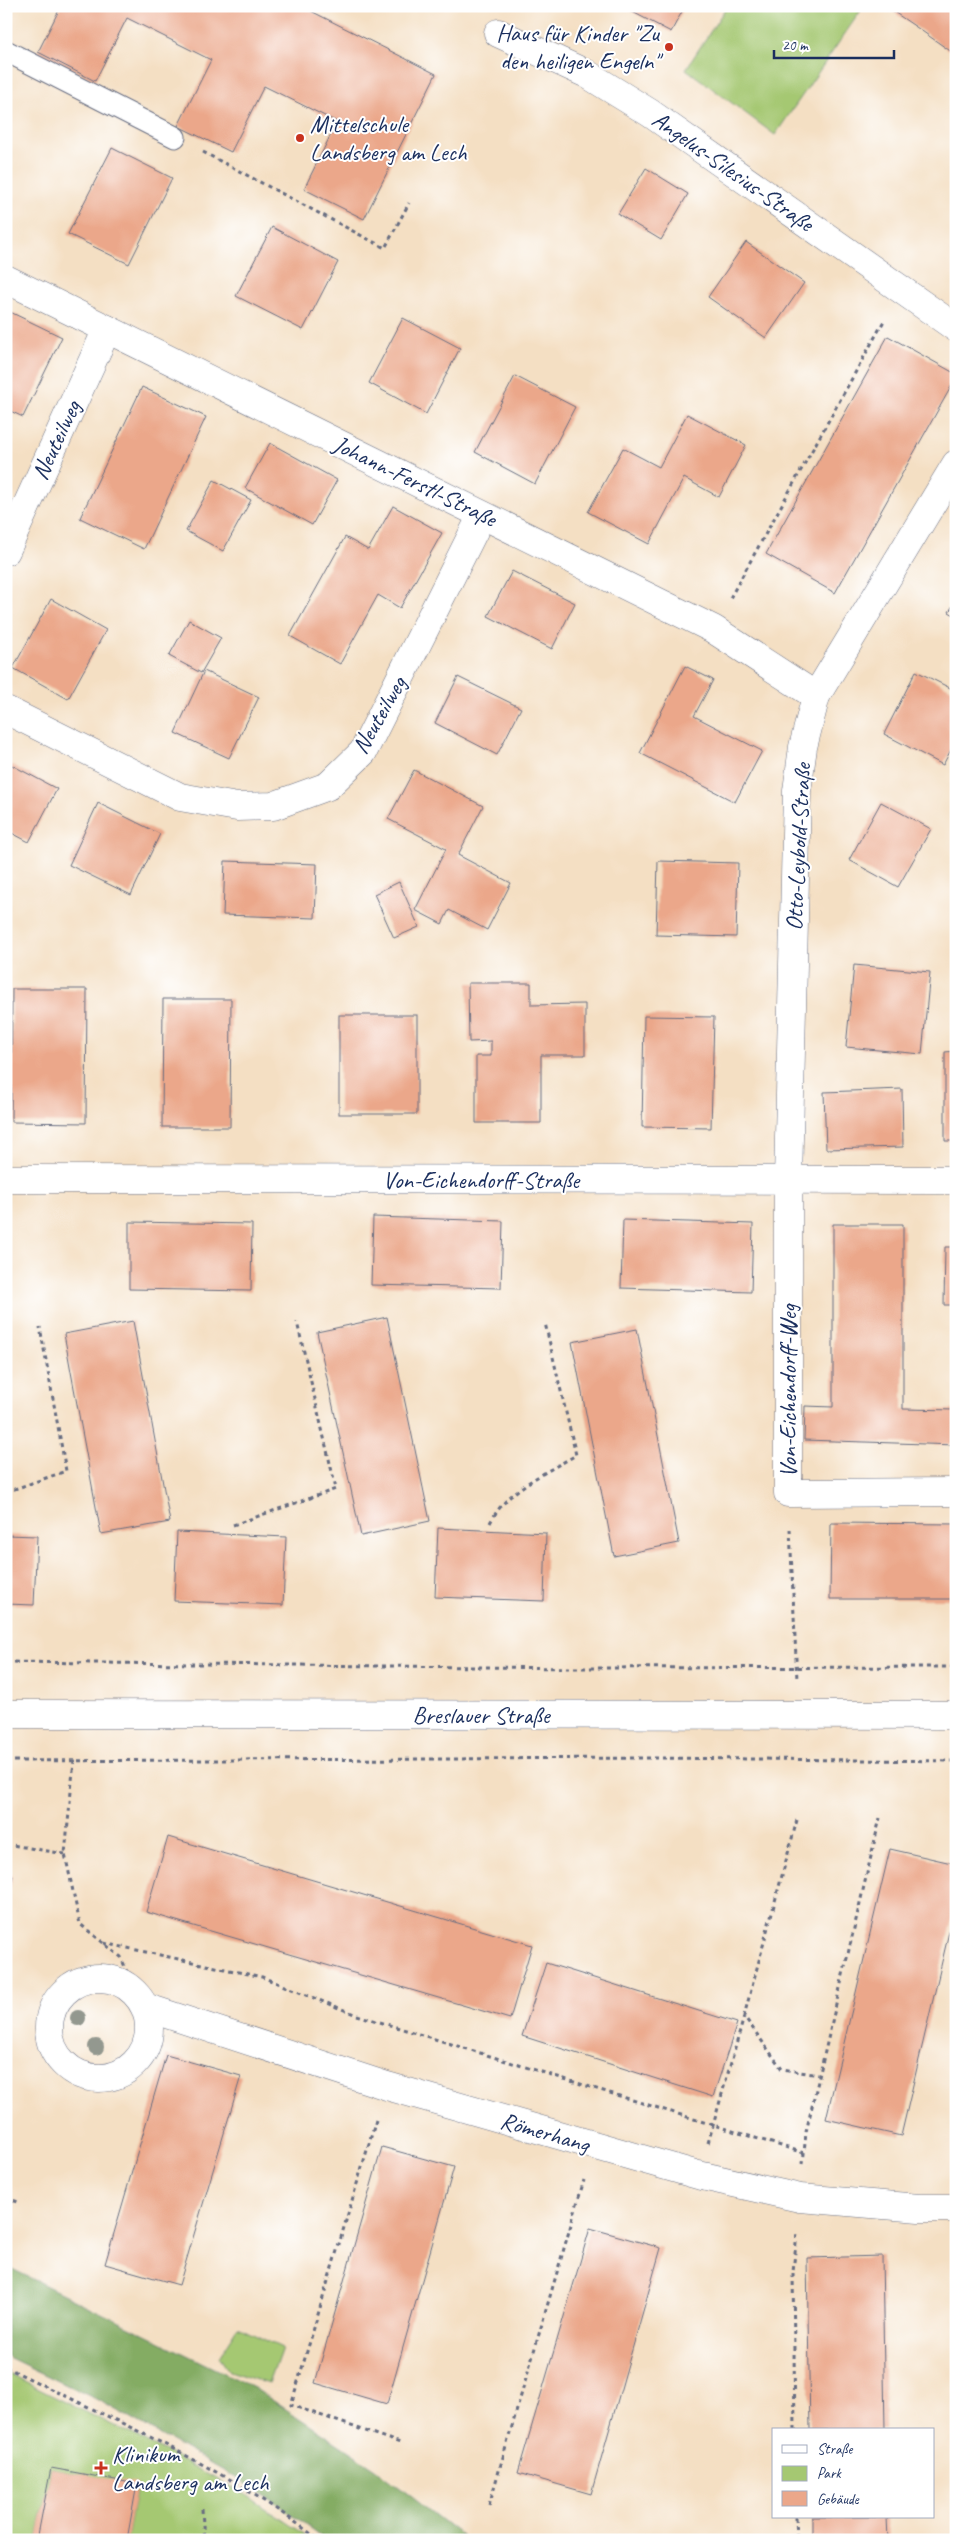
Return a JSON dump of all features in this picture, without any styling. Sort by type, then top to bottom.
[{"type":"street","name":"Angelus-Silesius-Straße","points":[[498,33],[587,74],[650,113],[956,328]]},
{"type":"street","name":"Johann-Ferstl-Straße","points":[[6,279],[713,629],[816,696]]},
{"type":"street","name":"Neuteilweg","points":[[6,551],[107,329]]},
{"type":"street","name":"Otto-Leybold-Straße","points":[[788,1180],[797,790],[803,747],[816,696],[956,464]]},
{"type":"street","name":"Neuteilweg","points":[[6,710],[180,797],[237,807],[273,806],[328,786],[363,752],[482,515]]},
{"type":"street","name":"Von-Eichendorff-Straße","points":[[6,1180],[956,1180]]},
{"type":"street","name":"Von-Eichendorff-Weg","points":[[788,1180],[788,1493],[956,1492]]},
{"type":"street","name":"Breslauer Straße","points":[[6,1714],[956,1715]]},
{"type":"street","name":"Römerhang","points":[[140,1999],[387,2086],[698,2174],[800,2198],[919,2208],[956,2208]]},
{"type":"lane","points":[[6,52],[175,137]]},
{"type":"path","points":[[175,137],[385,248],[409,203]]},
{"type":"path","points":[[713,629],[901,289]]},
{"type":"path","points":[[233,1525],[336,1489],[297,1322]]},
{"type":"path","points":[[490,1523],[498,1508],[515,1491],[576,1455],[545,1323]]},
{"type":"path","points":[[6,1492],[66,1471],[40,1328]]},
{"type":"path","points":[[788,1493],[797,1668],[797,1716]]},
{"type":"path","points":[[6,1662],[575,1668],[956,1667]]},
{"type":"path","points":[[6,1762],[74,1760],[654,1758],[956,1761]]},
{"type":"path","points":[[74,1760],[65,1854],[80,1924],[121,1957],[140,1999]]},
{"type":"path","points":[[795,2428],[793,2272],[806,2132],[880,1818]]},
{"type":"path","points":[[698,2174],[744,2016],[796,1820]]},
{"type":"path","points":[[6,1844],[65,1854]]},
{"type":"path","points":[[104,1944],[262,1977],[354,2014],[804,2153]]},
{"type":"path","points":[[744,2016],[782,2069],[819,2075]]},
{"type":"path","points":[[387,2086],[291,2405],[403,2444]]},
{"type":"path","points":[[489,2505],[594,2146]]},
{"type":"path","points":[[6,2198],[18,2202]]},
{"type":"path","points":[[6,2367],[198,2462],[250,2492],[319,2540]]},
{"type":"path","points":[[202,2509],[204,2540]]},
{"type":"path","points":[[796,2518],[797,2540]]},
{"type":"green space","points":[[727,6],[864,6],[775,135],[686,69]]},
{"type":"green space","points":[[6,2266],[254,2388],[376,2469],[467,2540],[327,2540],[261,2492],[100,2401],[6,2356]]},
{"type":"green space","points":[[238,2327],[282,2348],[269,2384],[229,2371],[219,2357]]},
{"type":"green space","name":"Klinikum Landsberg am Lech","points":[[6,2373],[145,2441],[248,2496],[312,2540],[127,2540],[137,2485],[51,2468],[37,2540],[6,2540]]},
{"type":"building","points":[[61,6],[301,6],[436,74],[364,219],[304,189],[337,122],[264,86],[231,152],[178,126],[211,60],[127,18],[95,81],[38,52]]},
{"type":"building","points":[[621,6],[685,6],[671,32]]},
{"type":"building","points":[[885,6],[956,6],[956,55],[919,29]]},
{"type":"building","points":[[112,148],[172,178],[129,264],[68,234]]},
{"type":"building","points":[[646,168],[688,194],[661,240],[618,214]]},
{"type":"building","points":[[272,227],[338,262],[303,330],[236,296]]},
{"type":"building","points":[[746,242],[804,283],[766,338],[708,297]]},
{"type":"building","points":[[6,310],[62,337],[23,417],[6,409]]},
{"type":"building","points":[[403,318],[460,348],[426,414],[369,383]]},
{"type":"building","points":[[888,336],[956,374],[956,378],[835,593],[766,554]]},
{"type":"building","points":[[515,376],[575,407],[535,484],[475,452]]},
{"type":"building","points":[[142,387],[206,417],[144,549],[80,518]]},
{"type":"building","points":[[687,414],[746,445],[719,497],[684,478],[649,544],[588,512],[623,448],[659,467]]},
{"type":"building","points":[[270,443],[337,480],[312,525],[245,488]]},
{"type":"building","points":[[214,480],[251,500],[223,551],[186,531]]},
{"type":"building","points":[[393,506],[442,533],[400,608],[378,595],[340,664],[290,636],[345,537],[368,550]]},
{"type":"building","points":[[512,571],[575,603],[552,649],[488,616]]},
{"type":"building","points":[[51,599],[106,630],[68,699],[13,668]]},
{"type":"building","points":[[956,600],[956,616],[949,612]]},
{"type":"building","points":[[189,620],[221,638],[201,673],[169,656]]},
{"type":"building","points":[[685,666],[713,680],[694,716],[762,751],[735,802],[640,753]]},
{"type":"building","points":[[204,671],[259,697],[229,758],[175,733]]},
{"type":"building","points":[[916,671],[956,691],[956,740],[943,765],[884,734]]},
{"type":"building","points":[[458,677],[521,708],[497,755],[435,723]]},
{"type":"building","points":[[6,762],[57,789],[29,842],[6,830]]},
{"type":"building","points":[[414,770],[483,806],[458,855],[511,883],[487,930],[449,910],[442,924],[415,910],[446,849],[388,819]]},
{"type":"building","points":[[881,802],[931,829],[898,887],[849,860]]},
{"type":"building","points":[[98,803],[160,834],[131,895],[69,865]]},
{"type":"building","points":[[225,861],[317,864],[315,918],[223,915]]},
{"type":"building","points":[[658,861],[738,863],[736,937],[656,935]]},
{"type":"building","points":[[399,882],[419,927],[394,938],[374,894]]},
{"type":"building","points":[[854,965],[930,972],[922,1054],[846,1047]]},
{"type":"building","points":[[468,983],[531,983],[531,1005],[585,1004],[585,1055],[541,1055],[541,1123],[476,1123],[476,1056],[491,1056],[491,1041],[469,1042]]},
{"type":"building","points":[[12,989],[87,989],[86,1123],[11,1122]]},
{"type":"building","points":[[163,999],[231,999],[230,1127],[162,1127]]},
{"type":"building","points":[[339,1015],[417,1015],[417,1114],[339,1114]]},
{"type":"building","points":[[644,1016],[714,1017],[711,1128],[642,1127]]},
{"type":"building","points":[[956,1051],[956,1141],[945,1141],[945,1052]]},
{"type":"building","points":[[902,1089],[903,1147],[826,1149],[824,1092]]},
{"type":"building","points":[[373,1217],[503,1221],[501,1288],[371,1285]]},
{"type":"building","points":[[623,1220],[753,1224],[751,1292],[621,1288]]},
{"type":"building","points":[[129,1222],[252,1224],[251,1291],[129,1289]]},
{"type":"building","points":[[833,1224],[903,1224],[903,1409],[956,1410],[956,1445],[804,1440],[805,1406],[833,1407]]},
{"type":"building","points":[[945,1247],[956,1247],[956,1305],[944,1305]]},
{"type":"building","points":[[387,1317],[430,1521],[361,1536],[317,1332]]},
{"type":"building","points":[[133,1321],[170,1522],[101,1534],[64,1334]]},
{"type":"building","points":[[637,1329],[679,1543],[614,1556],[572,1342]]},
{"type":"building","points":[[831,1523],[956,1524],[956,1599],[830,1599]]},
{"type":"building","points":[[438,1528],[546,1533],[544,1601],[435,1597]]},
{"type":"building","points":[[177,1532],[286,1537],[283,1605],[174,1601]]},
{"type":"building","points":[[6,1535],[37,1536],[34,1605],[6,1604]]},
{"type":"building","points":[[168,1837],[532,1945],[510,2019],[146,1912]]},
{"type":"building","points":[[890,1849],[956,1864],[956,1902],[901,2136],[826,2119]]},
{"type":"building","points":[[6,1874],[13,1876],[7,1897],[6,1897]]},
{"type":"building","points":[[546,1963],[737,2023],[713,2097],[522,2036]]},
{"type":"building","points":[[166,2055],[241,2076],[179,2285],[105,2264]]},
{"type":"building","points":[[382,2147],[454,2167],[387,2404],[315,2383]]},
{"type":"building","points":[[590,2228],[661,2248],[591,2494],[518,2473]]},
{"type":"building","points":[[882,2256],[885,2428],[810,2428],[807,2258]]},
{"type":"building","points":[[51,2468],[137,2484],[127,2540],[37,2540]]},
{"type":"building","points":[[812,2518],[887,2518],[888,2540],[812,2540]]},
{"type":"place","name":"Haus für Kinder \"Zu den heiligen Engeln\"","points":[[669,47]]},
{"type":"place","name":"Mittelschule Landsberg am Lech","points":[[300,138]]},
{"type":"place","name":"Klinikum Landsberg am Lech","points":[[101,2468]]}]
